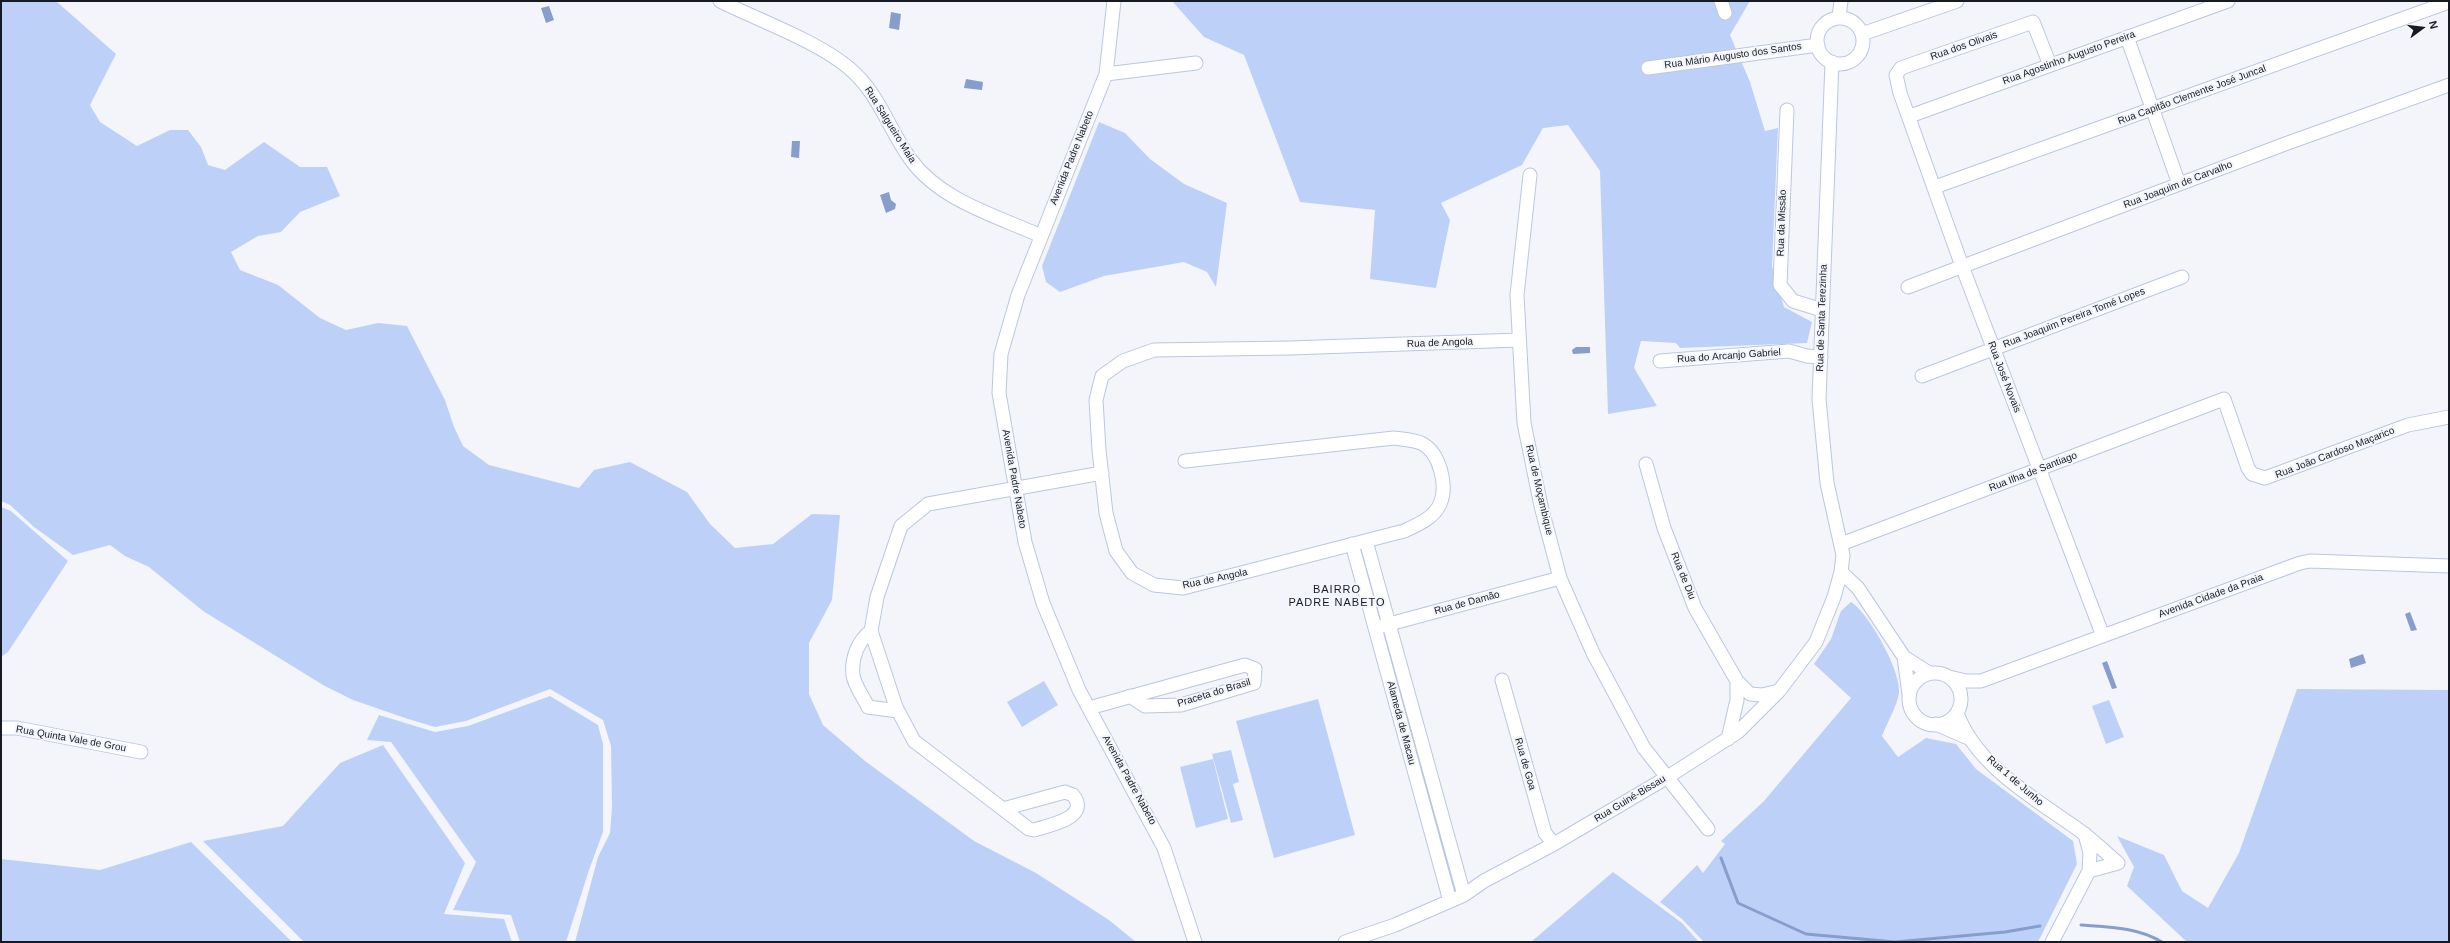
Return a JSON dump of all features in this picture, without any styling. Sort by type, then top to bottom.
[{"type":"street","name":"Rua Salgueiro Maia","points":[[720,1],[822,50],[849,68],[869,89],[911,160],[928,179],[956,198],[1041,236]]},
{"type":"street","name":"Avenida Padre Nabeto","points":[[1114,1],[1106,74],[1041,236],[1004,339],[998,374],[999,393],[1025,542],[1043,603],[1065,660],[1164,848],[1195,942]]},
{"type":"street","points":[[1839,18],[1841,1]]},
{"type":"street","points":[[1862,34],[1957,1]]},
{"type":"street","name":"Rua Agostinho Augusto Pereira","points":[[1910,116],[2127,37],[2205,5],[2228,1]]},
{"type":"street","name":"Rua Capitão Clemente José Juncal","points":[[1935,187],[2449,2]]},
{"type":"street","points":[[1839,18],[1848,19],[1856,24],[1862,34],[1862,48],[1857,56],[1846,63],[1832,62],[1825,58],[1818,45],[1819,32],[1823,25],[1831,20],[1839,18]]},
{"type":"street","name":"Rua dos Olivais","points":[[1910,116],[1900,93],[1896,75],[1901,68],[2033,22],[2050,65]]},
{"type":"street","points":[[2127,37],[2179,184]]},
{"type":"street","name":"Rua Mário Augusto dos Santos","points":[[1648,68],[1818,45]]},
{"type":"street","name":"Rua de Santa Terezinha","points":[[1832,62],[1820,399],[1827,483],[1842,544],[1841,572]]},
{"type":"street","points":[[1106,74],[1196,63]]},
{"type":"street","name":"Rua Joaquim de Carvalho","points":[[1908,287],[2179,184],[2449,85]]},
{"type":"street","name":"Rua da Missão","points":[[1787,110],[1780,285],[1792,301],[1822,310]]},
{"type":"street","name":"Rua José Novais","points":[[1910,116],[1962,266],[2103,636]]},
{"type":"street","name":"Rua de Moçambique","points":[[1530,175],[1517,295],[1524,423],[1541,506],[1560,578],[1592,653],[1644,748],[1666,778],[1708,829]]},
{"type":"street","name":"Rua Joaquim Pereira Tomé Lopes","points":[[1922,376],[2182,277]]},
{"type":"street","name":"Rua de Angola","points":[[1185,461],[1394,438],[1422,443],[1433,453],[1440,468],[1443,486],[1440,504],[1426,521],[1404,531],[1183,588],[1154,585],[1132,573],[1116,551],[1106,514],[1096,400],[1102,376],[1124,361],[1154,350],[1290,348],[1519,340]]},
{"type":"street","name":"Rua do Arcanjo Gabriel","points":[[1660,361],[1789,351],[1807,356],[1821,357]]},
{"type":"street","name":"Rua Ilha de Santiago","points":[[1842,544],[2224,399]]},
{"type":"street","name":"Rua João Cardoso Maçarico","points":[[2224,399],[2248,468],[2258,478],[2265,478],[2408,425],[2449,417]]},
{"type":"street","name":"Rua de Diu","points":[[1646,464],[1664,528],[1695,608],[1737,681],[1750,694],[1762,695],[1779,691]]},
{"type":"street","points":[[1003,808],[1065,792],[1073,795],[1077,804],[1076,813],[1070,818],[1034,830],[1026,828],[1003,808],[914,741],[898,711],[872,630],[877,597],[901,526],[928,504],[1015,487],[1102,473]]},
{"type":"street","name":"Alameda de Macau","points":[[1366,541],[1464,894]]},
{"type":"street","name":"Alameda de Macau","points":[[1352,544],[1450,901]]},
{"type":"street","name":"Avenida Cidade da Praia","points":[[1949,677],[1966,681],[1982,681],[2300,563],[2310,561],[2449,566]]},
{"type":"street","points":[[1841,572],[1858,588],[1904,657],[1929,673]]},
{"type":"street","name":"Rua Guiné-Bissau","points":[[1345,942],[1395,925],[1464,894],[1484,881],[1554,844],[1666,778],[1738,732],[1779,691],[1816,642],[1834,597],[1841,572]]},
{"type":"street","name":"Rua de Damão","points":[[1374,628],[1560,578]]},
{"type":"street","points":[[872,630],[863,637],[855,654],[853,676],[868,707],[898,711]]},
{"type":"street","points":[[1904,657],[1910,704],[1914,714],[1921,720],[1936,724],[1950,720],[1958,706],[1956,684],[1949,677],[1939,673],[1929,673],[1920,677],[1913,685],[1909,694]]},
{"type":"street","name":"Praceta do Brasil","points":[[1089,708],[1130,696],[1244,665],[1255,668],[1254,683],[1181,705],[1145,706],[1130,696]]},
{"type":"street","name":"Rua de Goa","points":[[1502,680],[1545,833],[1554,844]]},
{"type":"street","points":[[1728,739],[1737,700],[1737,681]]},
{"type":"street","name":"Avenida Cidade da Praia","points":[[1958,706],[1982,681]]},
{"type":"street","name":"Rua 1 de Junho","points":[[1958,706],[1968,738]]},
{"type":"street","name":"Rua 1 de Junho","points":[[1936,724],[1968,738],[2030,796],[2085,834],[2118,863],[2090,871]]},
{"type":"street","name":"Rua Quinta Vale de Grou","points":[[1,728],[17,728],[141,752]]},
{"type":"street","points":[[2052,942],[2090,871],[2090,854],[2085,834]]},
{"type":"shaded area","points":[[1,1],[56,1],[116,54],[90,105],[100,122],[137,146],[170,130],[188,130],[201,147],[208,165],[225,170],[264,142],[300,167],[327,167],[340,196],[300,212],[281,232],[258,236],[231,252],[240,270],[278,285],[320,318],[346,330],[378,323],[407,326],[445,400],[454,427],[463,446],[489,465],[579,488],[594,470],[630,462],[687,492],[710,524],[735,548],[773,544],[812,514],[840,515],[832,600],[809,643],[809,694],[823,725],[865,761],[974,841],[1036,873],[1109,920],[1136,942],[575,942],[598,857],[610,833],[612,807],[611,746],[603,720],[550,689],[466,721],[435,727],[353,700],[323,685],[203,611],[149,567],[125,556],[110,545],[73,555],[34,527],[10,505],[1,501]]},
{"type":"shaded area","points":[[1172,1],[1750,1],[1730,35],[1750,82],[1765,131],[1778,128],[1772,266],[1784,307],[1812,322],[1807,343],[1680,348],[1676,343],[1641,341],[1634,368],[1657,406],[1608,414],[1600,171],[1568,125],[1543,128],[1522,165],[1441,203],[1450,220],[1436,288],[1370,279],[1375,210],[1300,202],[1244,55],[1204,37]]},
{"type":"shaded area","points":[[549,6],[554,20],[546,23],[541,8]]},
{"type":"shaded area","points":[[891,12],[901,14],[899,30],[889,28]]},
{"type":"shaded area","points":[[966,79],[983,82],[982,90],[964,88]]},
{"type":"shaded area","points":[[1099,122],[1125,133],[1150,159],[1184,184],[1227,203],[1216,287],[1207,272],[1184,262],[1104,276],[1060,292],[1046,282],[1042,266]]},
{"type":"shaded area","points":[[792,141],[800,141],[799,158],[791,157]]},
{"type":"shaded area","points":[[889,192],[891,200],[896,204],[895,209],[886,213],[880,195]]},
{"type":"shaded area","points":[[1576,347],[1590,347],[1590,353],[1573,354],[1572,350]]},
{"type":"shaded area","points":[[1,507],[11,511],[68,561],[8,652],[1,657]]},
{"type":"shaded area","points":[[1851,602],[1866,617],[1882,643],[1895,671],[1898,683],[1898,698],[1882,736],[1898,757],[1926,738],[1956,744],[1976,769],[2073,841],[2077,864],[2038,942],[1704,942],[1682,919],[1660,902],[1697,865],[1703,873],[1725,844],[1721,841],[1764,801],[1851,698],[1814,664],[1831,639],[1841,611]]},
{"type":"shaded area","points":[[2410,612],[2417,630],[2411,631],[2405,614]]},
{"type":"shaded area","points":[[2363,654],[2366,663],[2351,668],[2349,659]]},
{"type":"shaded area","points":[[2107,661],[2117,688],[2112,689],[2102,663]]},
{"type":"shaded area","points":[[1044,681],[1058,705],[1022,727],[1007,702]]},
{"type":"shaded area","points":[[2297,689],[2449,690],[2449,942],[2187,942],[2127,886],[2134,867],[2117,836],[2164,855],[2182,891],[2208,908],[2239,853]]},
{"type":"shaded area","points":[[550,696],[598,725],[603,744],[603,832],[566,942],[520,942],[511,915],[453,910],[476,862],[391,742],[367,740],[379,715],[435,732],[468,726]]},
{"type":"shaded area","points":[[1318,699],[1355,835],[1274,858],[1236,721]]},
{"type":"shaded area","points":[[2109,700],[2124,737],[2106,744],[2092,706]]},
{"type":"shaded area","points":[[383,745],[465,863],[444,914],[504,919],[512,942],[304,942],[203,841],[283,826],[340,763]]},
{"type":"shaded area","points":[[1231,750],[1239,782],[1233,784],[1243,820],[1231,823],[1212,754]]},
{"type":"shaded area","points":[[1213,759],[1228,819],[1196,828],[1180,767]]},
{"type":"shaded area","points":[[191,842],[292,942],[1,942],[1,859],[100,870]]},
{"type":"shaded area","points":[[1613,872],[1682,923],[1699,942],[1531,942]]},
{"type":"waterway","points":[[1721,858],[1738,903],[1806,934],[1895,942],[2005,932],[2040,926]]},
{"type":"waterway","points":[[2081,925],[2112,927],[2143,933],[2162,942]]},
{"type":"district","name":"BAIRRO PADRE NABETO","points":[[1337,596]]}]
